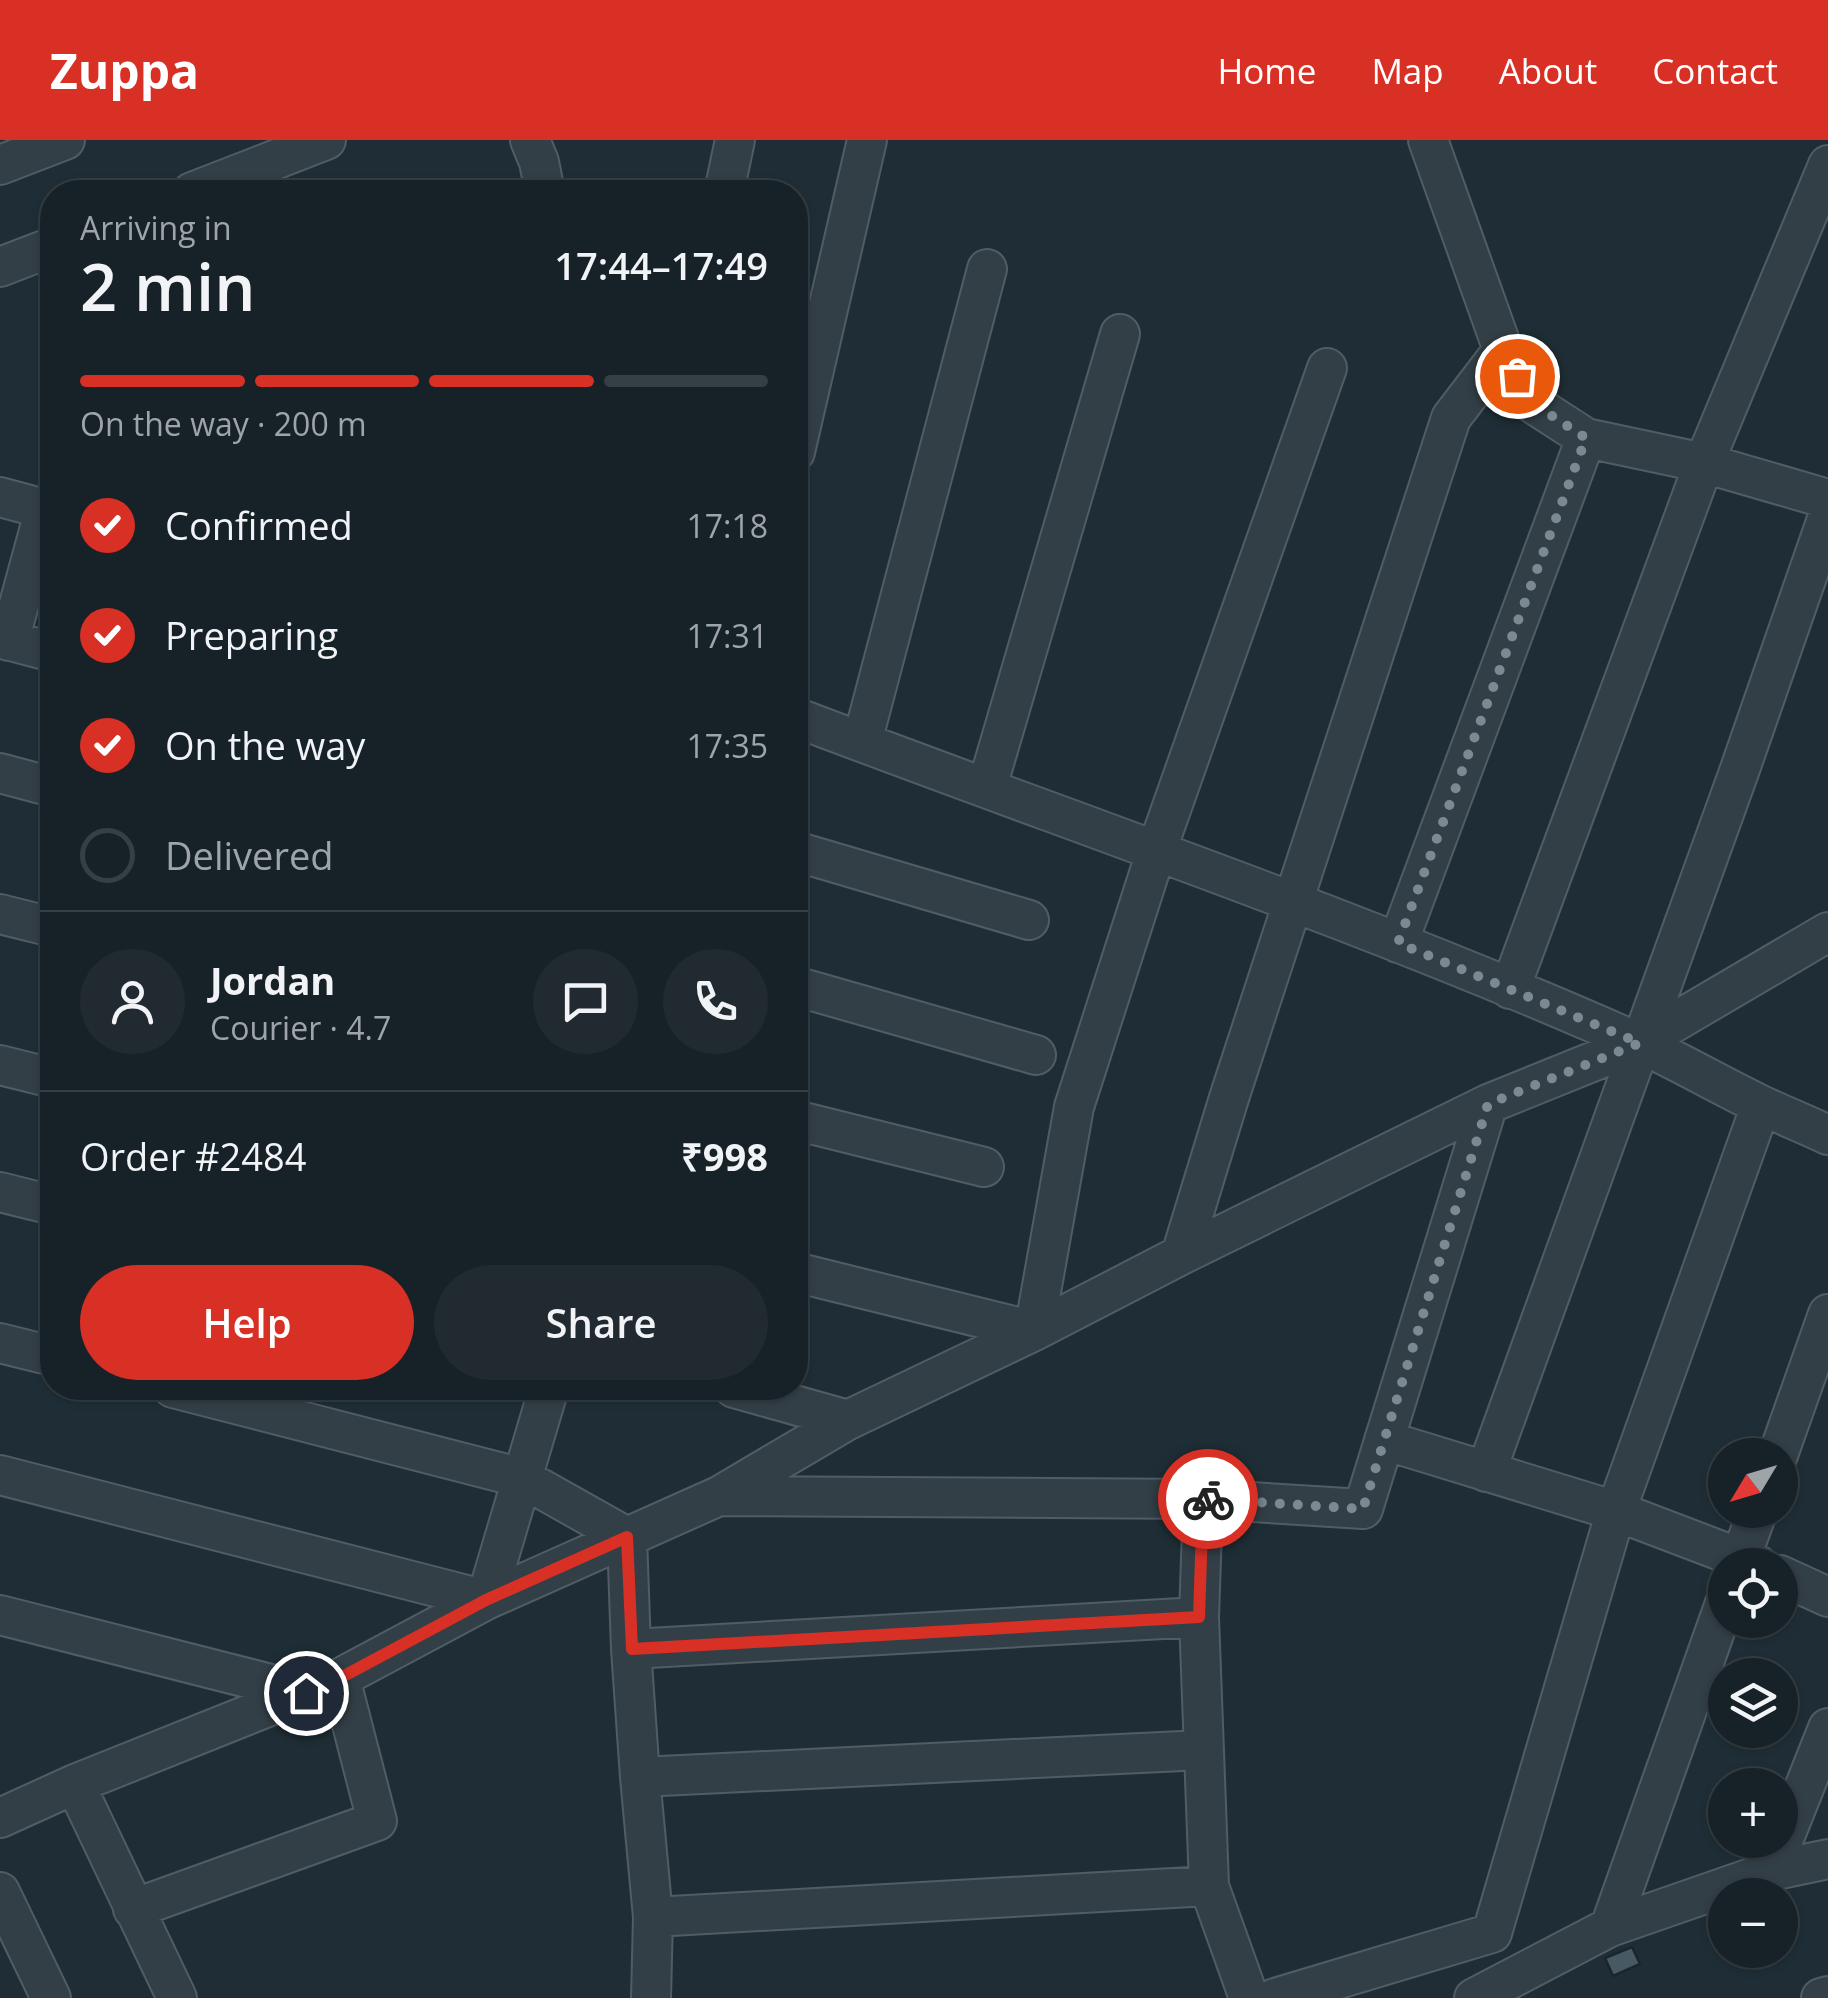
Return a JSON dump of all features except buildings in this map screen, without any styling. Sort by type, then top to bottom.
[{"type":"street","points":[[0,165],[65,140]]},
{"type":"street","points":[[223,180],[326,140]]},
{"type":"street","points":[[530,140],[543,180]]},
{"type":"street","points":[[727,180],[735,140]]},
{"type":"street","points":[[808,396],[867,140]]},
{"type":"street","points":[[1428,140],[1503,350],[1532,403],[1586,438],[1704,463],[1828,499]]},
{"type":"street","points":[[1510,989],[1704,463],[1828,165]]},
{"type":"street","points":[[0,267],[40,252]]},
{"type":"street","points":[[862,742],[988,269]]},
{"type":"street","points":[[987,787],[1120,334]]},
{"type":"street","points":[[1181,1255],[1451,418],[1503,350]]},
{"type":"street","points":[[1034,1331],[1074,1107],[1156,852],[1327,368]]},
{"type":"street","points":[[1398,943],[1586,438]]},
{"type":"street","points":[[0,497],[40,508]]},
{"type":"street","points":[[1486,1472],[1828,516]]},
{"type":"street","points":[[40,536],[4,639],[40,649]]},
{"type":"street","points":[[808,722],[1398,943],[1640,1043],[1828,1135]]},
{"type":"street","points":[[0,772],[40,783]]},
{"type":"street","points":[[808,856],[1029,920]]},
{"type":"street","points":[[0,914],[40,925]]},
{"type":"street","points":[[0,1818],[75,1784],[323,1686],[486,1600],[719,1496],[848,1420],[1488,1104],[1640,1043],[1825,927]]},
{"type":"street","points":[[808,990],[1036,1055]]},
{"type":"street","points":[[0,1065],[40,1075]]},
{"type":"street","points":[[719,1496],[1203,1499],[1363,1509],[1488,1104]]},
{"type":"street","points":[[1275,1998],[1492,1933],[1616,1511],[1761,1105]]},
{"type":"street","points":[[808,1123],[984,1167]]},
{"type":"street","points":[[0,1192],[40,1202]]},
{"type":"street","points":[[808,1275],[1034,1331]]},
{"type":"street","points":[[1784,1438],[1828,1314]]},
{"type":"street","points":[[0,1343],[40,1353]]},
{"type":"street","points":[[220,1400],[522,1478],[627,1537]]},
{"type":"street","points":[[486,1600],[545,1400]]},
{"type":"street","points":[[777,1400],[848,1420]]},
{"type":"street","points":[[1384,1440],[1616,1511],[1710,1548]]},
{"type":"street","points":[[0,1475],[486,1600]]},
{"type":"street","points":[[1203,1499],[1199,1617],[1209,1886],[1249,1998]]},
{"type":"street","points":[[627,1537],[640,1777],[653,1917],[652,1998]]},
{"type":"street","points":[[1798,1583],[1828,1597]]},
{"type":"street","points":[[0,1615],[323,1686]]},
{"type":"street","points":[[632,1649],[1199,1617]]},
{"type":"street","points":[[1610,1928],[1713,1638]]},
{"type":"street","points":[[133,1909],[376,1820],[323,1686]]},
{"type":"street","points":[[1771,1871],[1828,1728]]},
{"type":"street","points":[[640,1777],[1203,1750]]},
{"type":"street","points":[[75,1784],[177,1998]]},
{"type":"street","points":[[1474,1998],[1610,1928],[1771,1871],[1828,1859]]},
{"type":"street","points":[[653,1917],[1209,1886]]},
{"type":"street","points":[[0,1892],[51,1998]]},
{"type":"way so far","points":[[1208,1499],[1363,1509],[1488,1104],[1640,1043],[1398,943],[1586,438],[1532,403],[1517,376]]},
{"type":"route","points":[[306,1693],[486,1600],[627,1537],[632,1649],[1199,1617],[1203,1499],[1208,1499]]}]
